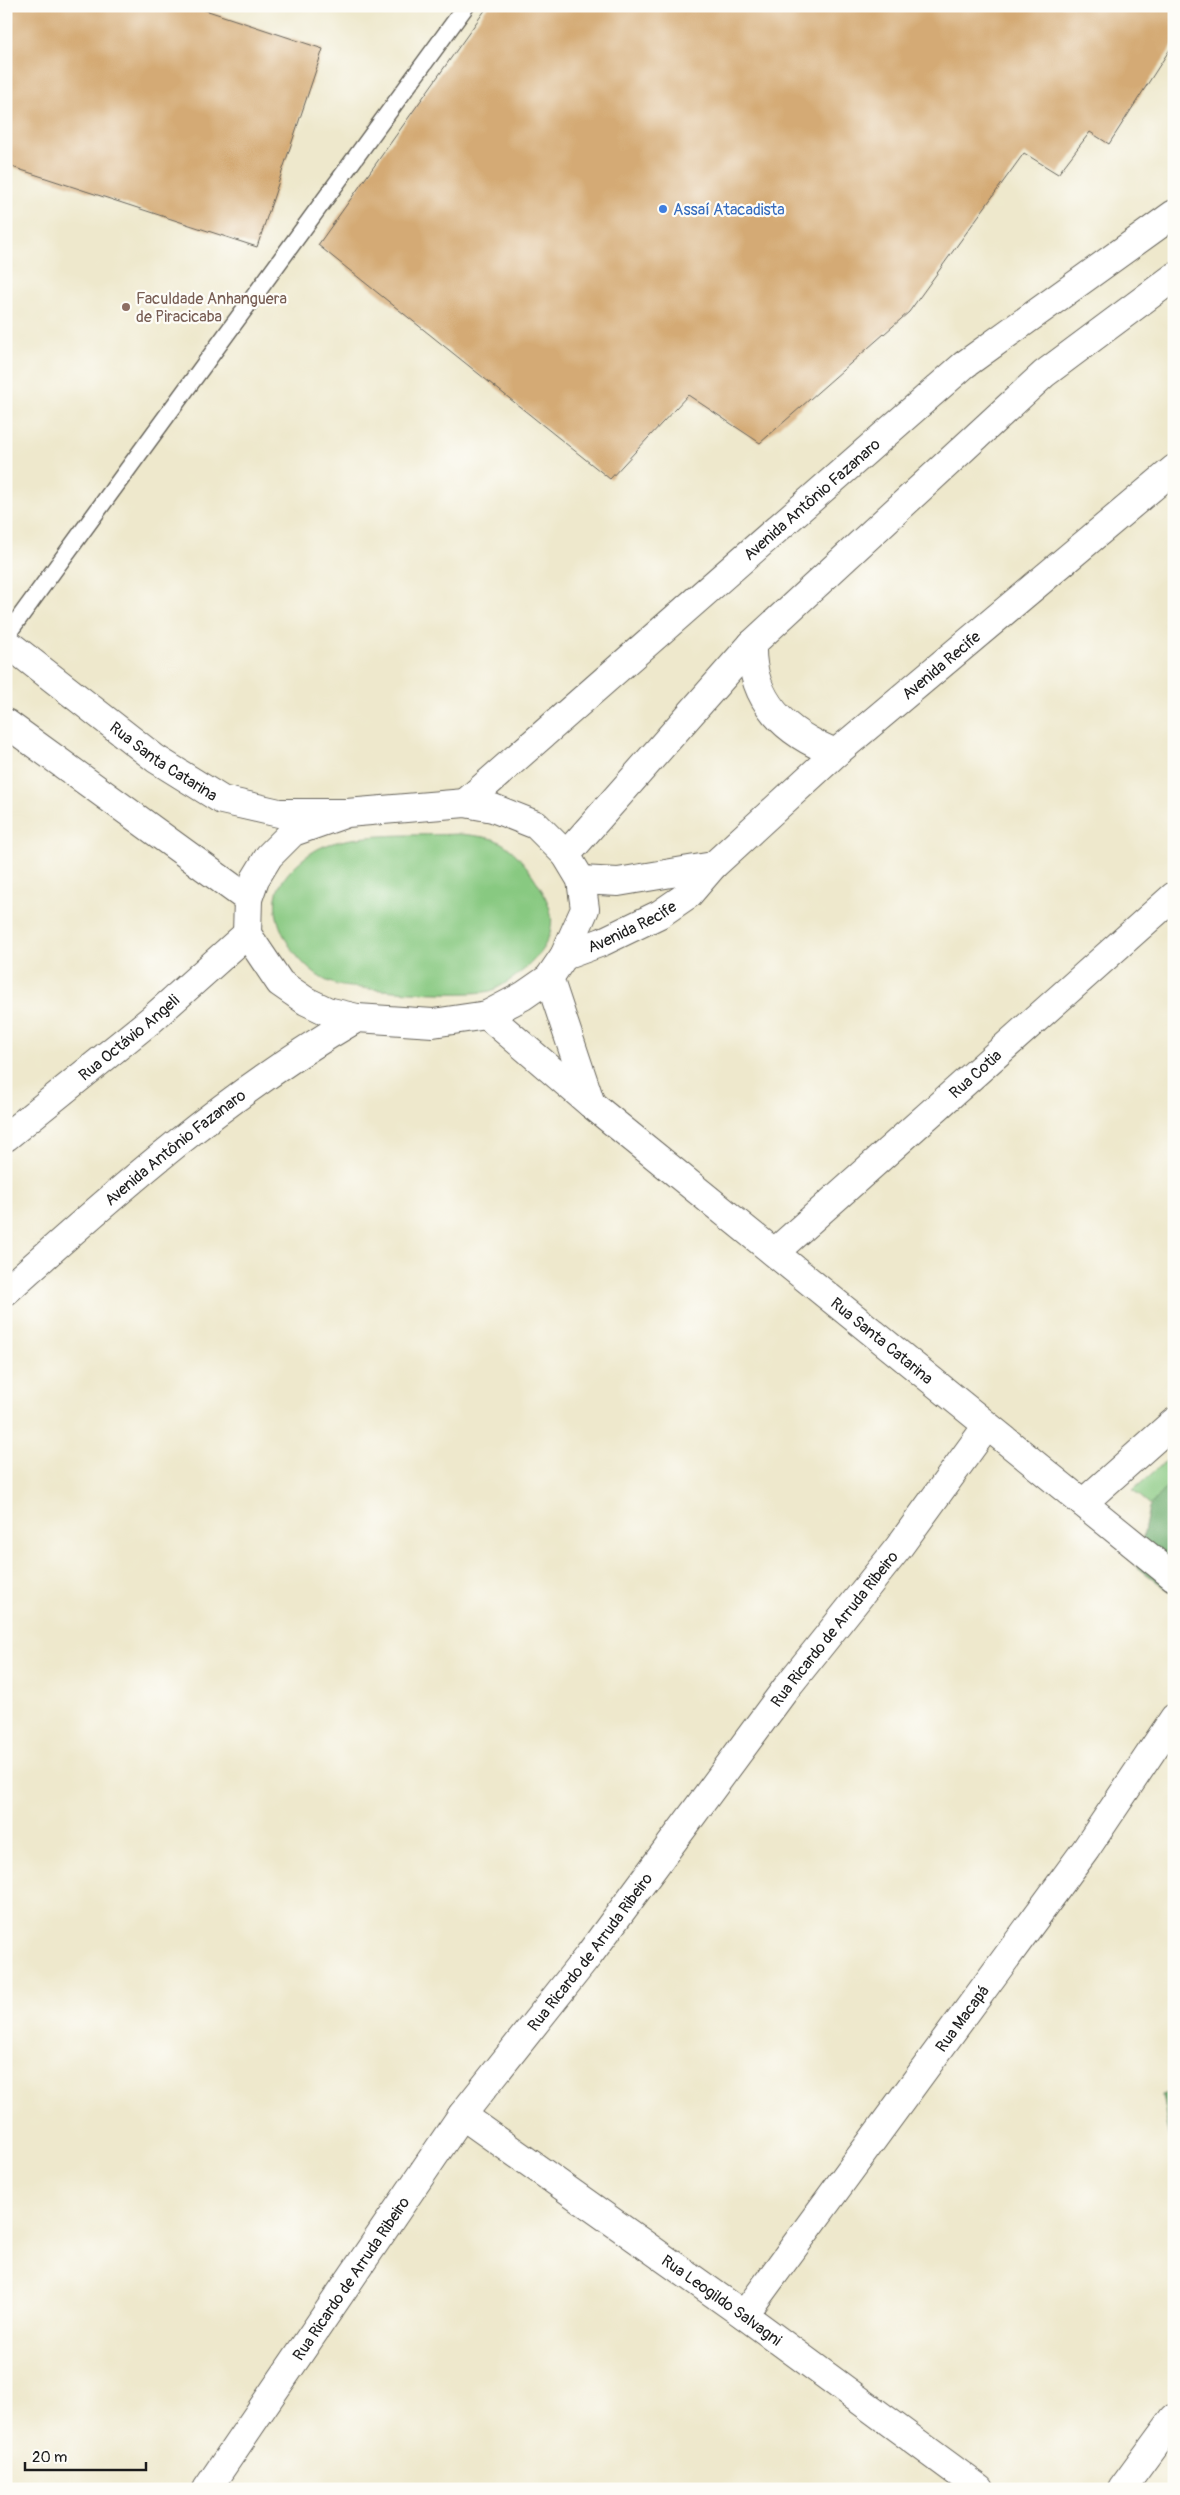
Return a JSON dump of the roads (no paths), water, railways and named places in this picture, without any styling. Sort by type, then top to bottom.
[{"type":"street","name":"Avenida Antônio Fazanaro","points":[[465,803],[964,365],[1174,214]]},
{"type":"street","points":[[566,855],[752,644],[1044,374],[1174,277]]},
{"type":"street","name":"Avenida Recife","points":[[564,956],[602,942],[660,914],[690,894],[713,866],[836,753],[1174,468]]},
{"type":"street","name":"Rua Santa Catarina","points":[[6,642],[156,758],[222,800],[280,813],[347,813]]},
{"type":"street","points":[[752,644],[754,674],[769,706],[782,722],[799,736],[836,753]]},
{"type":"street","points":[[6,723],[248,899]]},
{"type":"street","points":[[465,803],[494,808],[536,825],[566,855],[581,880],[585,909],[564,956],[549,978],[523,996],[487,1014],[433,1023],[357,1018],[328,1011],[306,1001],[280,983],[247,934],[248,899],[255,879],[269,856],[293,832],[347,813],[465,803]]},
{"type":"street","name":"Avenida Recife","points":[[581,880],[618,882],[713,866]]},
{"type":"street","name":"Rua Cotia","points":[[775,1252],[1174,896]]},
{"type":"street","name":"Rua Octávio Angeli","points":[[6,1137],[152,1018],[247,934]]},
{"type":"street","points":[[549,978],[591,1104]]},
{"type":"street","name":"Rua Santa Catarina","points":[[487,1014],[591,1104],[1174,1577]]},
{"type":"street","name":"Avenida Antônio Fazanaro","points":[[6,1291],[189,1132],[300,1051],[357,1018]]},
{"type":"street","points":[[1082,1503],[1174,1422]]},
{"type":"street","name":"Rua Ricardo de Arruda Ribeiro","points":[[207,2489],[462,2115],[590,1954],[787,1687],[899,1547],[988,1426]]},
{"type":"street","name":"Rua Macapá","points":[[744,2315],[1086,1849],[1174,1718]]},
{"type":"street","name":"Rua Leogildo Salvagni","points":[[462,2115],[744,2315],[980,2489]]},
{"type":"street","points":[[1122,2489],[1174,2418]]},
{"type":"lane","points":[[6,636],[466,6]]},
{"type":"place","name":"Assaí Atacadista","points":[[663,209]]},
{"type":"place","name":"Faculdade Anhanguera de Piracicaba","points":[[126,307]]}]
